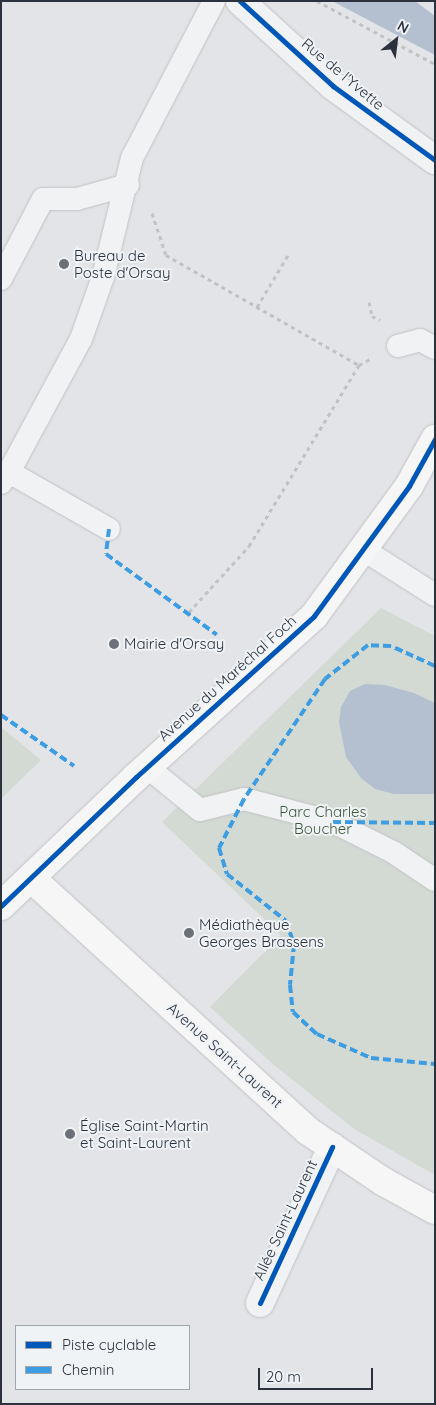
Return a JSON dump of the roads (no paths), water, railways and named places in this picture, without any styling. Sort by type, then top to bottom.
[{"type":"main road","name":"Avenue du Maréchal Foch","points":[[12,891],[147,766],[314,616],[409,486],[435,439]]},
{"type":"main road","name":"Avenue Saint-Laurent","points":[[12,891],[308,1131],[435,1210]]},
{"type":"street","name":"Rue de l'Yvette","points":[[240,1],[333,86],[435,160]]},
{"type":"street","name":"Allée Saint-Laurent","points":[[260,1304],[332,1147]]},
{"type":"lane","points":[[109,529],[5,477],[81,339],[102,277],[128,185],[132,158],[214,1]]},
{"type":"lane","points":[[1,279],[43,199],[77,199],[128,185]]},
{"type":"lane","points":[[398,346],[420,340],[435,348]]},
{"type":"lane","points":[[364,550],[435,595]]},
{"type":"lane","points":[[147,766],[200,810],[244,799],[333,822],[393,852],[435,880]]},
{"type":"water","points":[[332,1],[415,1],[435,16],[435,55]]},
{"type":"water","points":[[365,684],[385,685],[414,693],[435,703],[435,794],[394,794],[375,789],[361,778],[346,757],[339,722],[341,707],[350,691]]},
{"type":"place","name":"Bureau de Poste d'Orsay","points":[[64,264]]},
{"type":"place","name":"Mairie d'Orsay","points":[[114,644]]},
{"type":"place","name":"Médiathèque Georges Brassens","points":[[189,933]]},
{"type":"place","name":"Église Saint-Martin et Saint-Laurent","points":[[70,1134]]},
{"type":"park label","name":"Parc Charles Boucher","points":[[323,820]]}]
